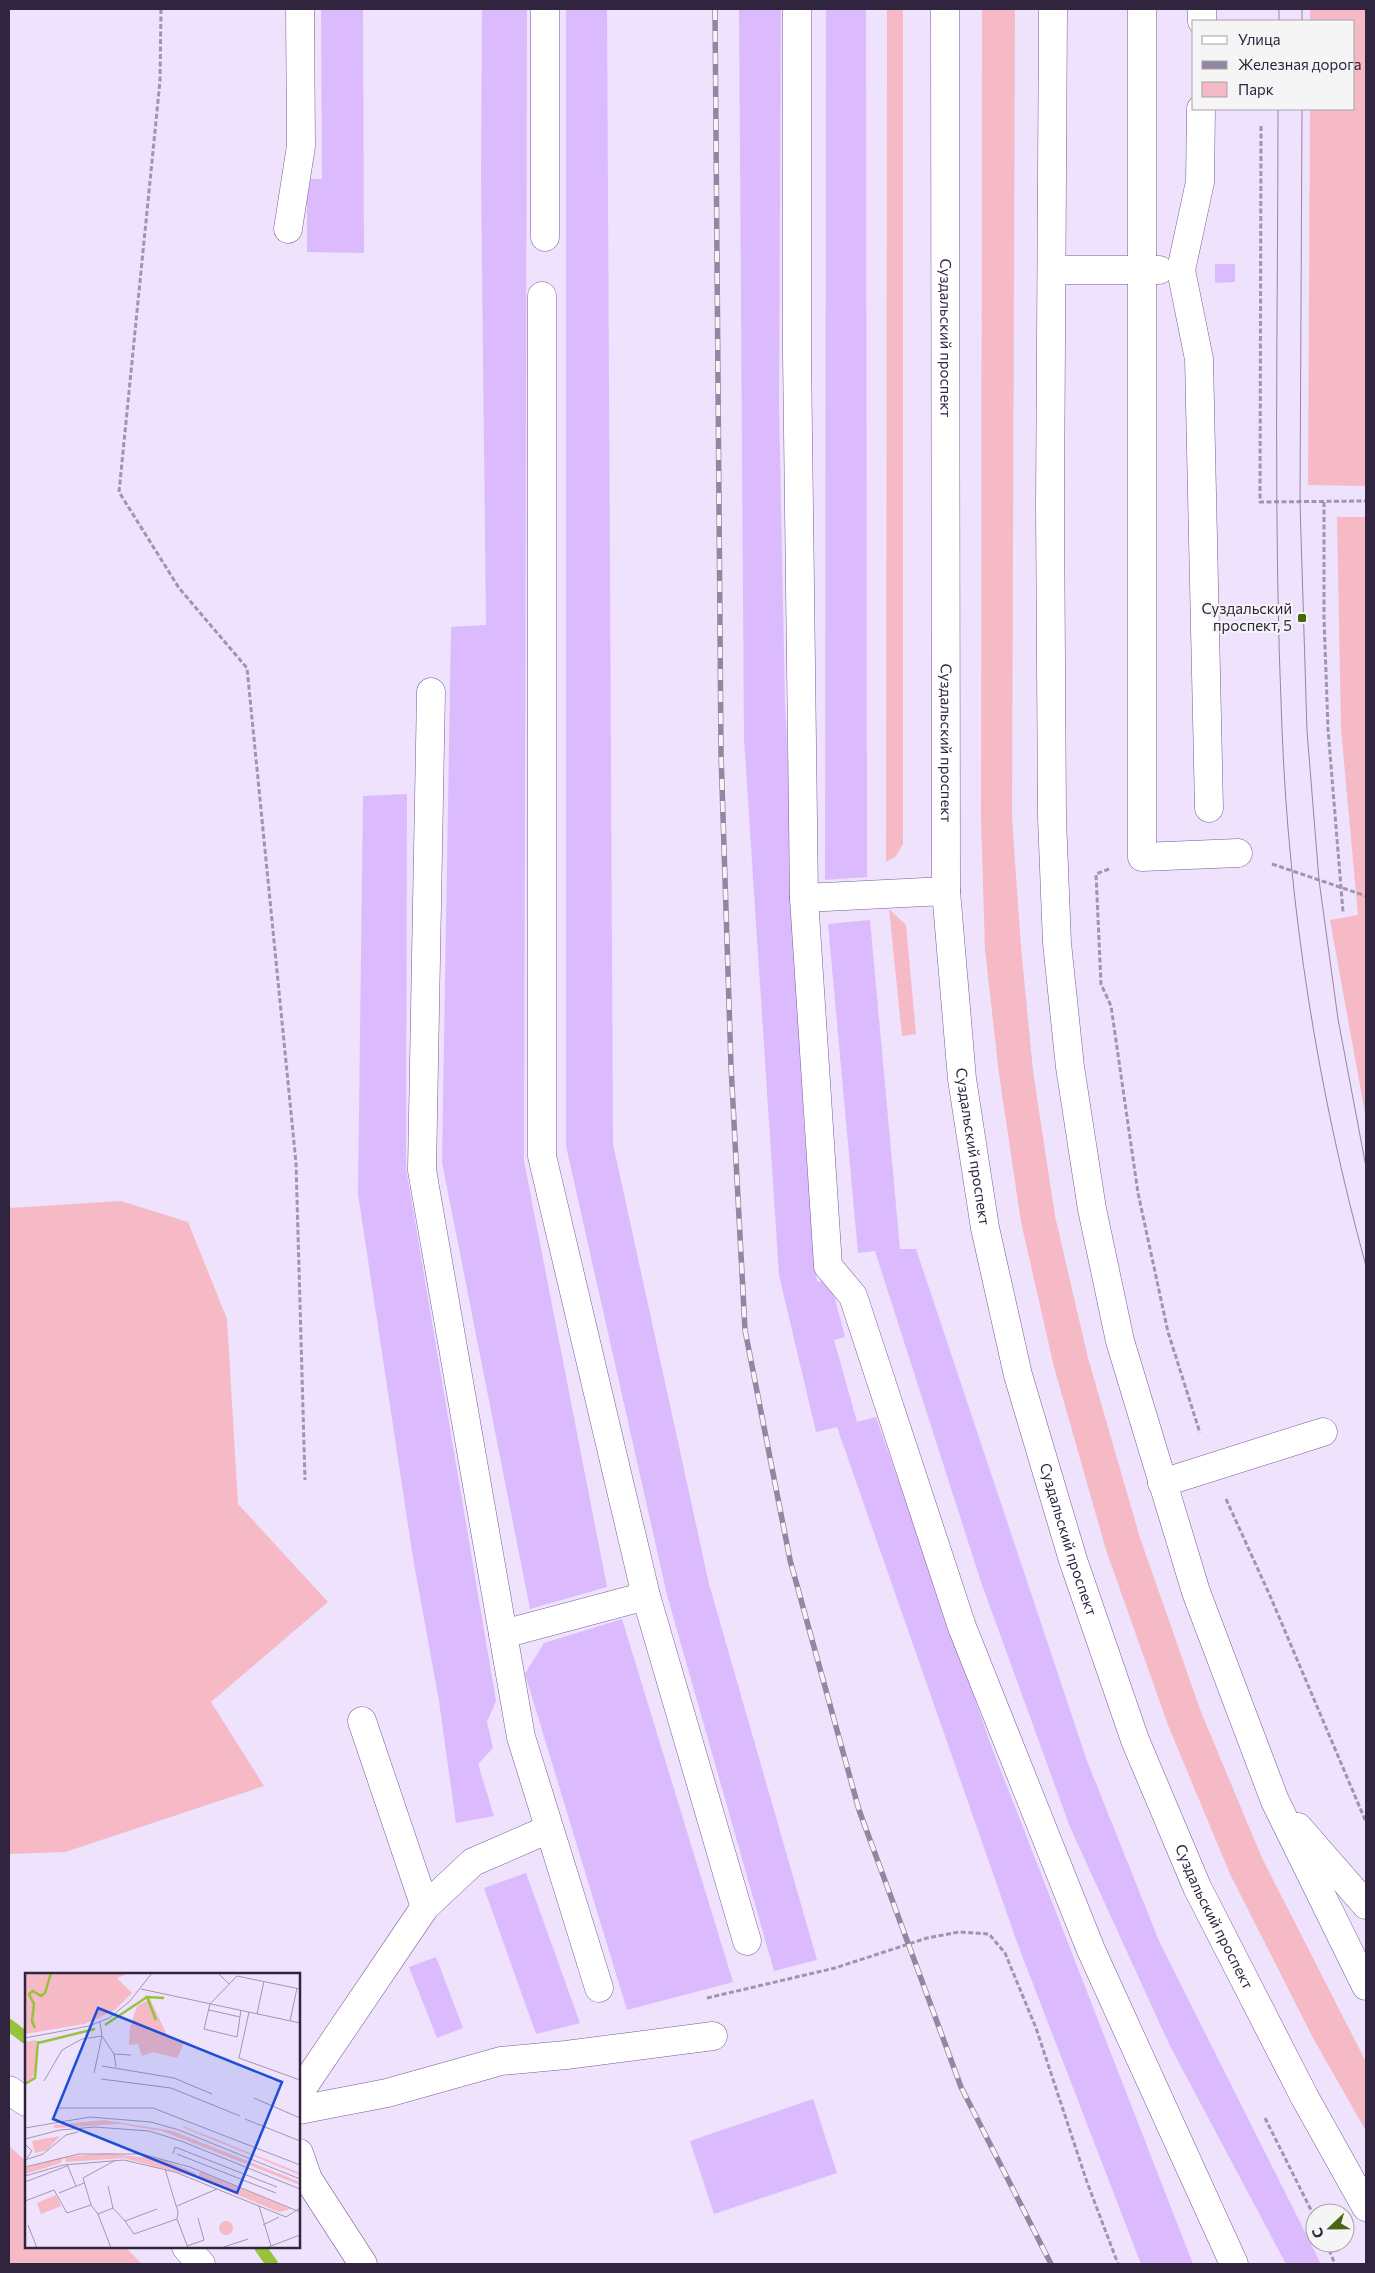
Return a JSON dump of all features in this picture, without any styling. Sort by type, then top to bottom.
[{"type":"main road","points":[[288,230],[301,146],[300,9]]},
{"type":"main road","points":[[545,9],[545,237]]},
{"type":"main road","points":[[797,9],[797,354],[804,898],[828,1266],[854,1296],[962,1627],[1091,1950],[1234,2264]]},
{"type":"main road","name":"Суздальский проспект","points":[[945,9],[946,891],[962,1079],[984,1228],[1018,1375],[1073,1560],[1135,1740],[1197,1887],[1304,2096],[1366,2207]]},
{"type":"main road","points":[[1053,9],[1052,818],[1057,943],[1070,1067],[1092,1209],[1120,1341],[1196,1592],[1275,1801],[1366,1986]]},
{"type":"main road","points":[[1142,9],[1142,857],[1238,853]]},
{"type":"main road","points":[[1201,110],[1200,182],[1181,270],[1199,360],[1209,808]]},
{"type":"main road","points":[[1053,270],[1181,270]]},
{"type":"main road","points":[[542,296],[542,1156],[646,1596],[747,1941]]},
{"type":"main road","points":[[431,692],[422,1170],[521,1737],[599,1988]]},
{"type":"main road","points":[[804,898],[946,891]]},
{"type":"main road","points":[[1162,1483],[1323,1432]]},
{"type":"main road","points":[[503,1634],[646,1596]]},
{"type":"main road","points":[[362,1721],[424,1907]]},
{"type":"main road","points":[[1275,1801],[1366,1905]]},
{"type":"main road","points":[[300,2091],[424,1907],[473,1862],[549,1829]]},
{"type":"main road","points":[[300,2110],[387,2093],[501,2061],[566,2055],[713,2036]]},
{"type":"main road","points":[[9,2090],[25,2101]]},
{"type":"main road","points":[[300,2156],[308,2179],[362,2264]]},
{"type":"main road","points":[[187,2248],[201,2264]]},
{"type":"path","points":[[161,9],[160,81],[119,492],[179,588],[246,668],[296,1163],[305,1480]]},
{"type":"path","points":[[1261,126],[1260,502],[1366,501]]},
{"type":"path","points":[[1324,502],[1324,618],[1328,729],[1343,912]]},
{"type":"path","points":[[1238,853],[1366,896]]},
{"type":"path","points":[[1142,857],[1096,874],[1101,984],[1111,1006],[1138,1193],[1168,1332],[1211,1467],[1271,1598],[1366,1822]]},
{"type":"path","points":[[836,1968],[926,1938],[959,1932],[989,1934],[1005,1953],[1036,2028],[1087,2182],[1118,2264]]},
{"type":"path","points":[[1265,2118],[1308,2203]]},
{"type":"green space","points":[[887,9],[903,9],[903,844],[896,856],[886,862]]},
{"type":"green space","points":[[982,9],[1015,9],[1012,818],[1021,947],[1033,1071],[1055,1216],[1088,1358],[1140,1538],[1201,1712],[1262,1858],[1366,2062],[1366,2131],[1313,2038],[1230,1874],[1168,1725],[1106,1550],[1054,1367],[1021,1222],[999,1074],[985,950],[981,819]]},
{"type":"green space","points":[[1310,9],[1366,9],[1366,486],[1308,485],[1310,110],[1355,110],[1355,20],[1310,20]]},
{"type":"green space","points":[[1337,517],[1366,517],[1366,1119],[1330,920],[1358,915],[1341,729]]},
{"type":"green space","points":[[889,909],[906,925],[916,1034],[902,1036]]},
{"type":"green space","points":[[121,1201],[188,1222],[227,1319],[238,1504],[328,1602],[211,1702],[264,1786],[65,1852],[9,1854],[9,1208]]},
{"type":"green space","points":[[9,2146],[25,2160],[25,2248],[126,2248],[142,2264],[9,2264]]},
{"type":"building","points":[[321,9],[363,9],[364,253],[307,252],[307,179],[322,179]]},
{"type":"building","points":[[482,9],[527,9],[524,1161],[607,1587],[530,1609],[442,1162],[451,627],[486,625],[481,178]]},
{"type":"building","points":[[566,9],[607,9],[613,1144],[709,1584],[817,1960],[774,1971],[667,1595],[566,1146]]},
{"type":"building","points":[[739,9],[781,9],[779,406],[785,702],[804,1126],[817,1282],[830,1280],[845,1337],[834,1340],[857,1422],[876,1417],[992,1748],[1193,2264],[1141,2264],[1018,1945],[837,1427],[816,1432],[779,1275],[744,739]]},
{"type":"building","points":[[826,9],[866,9],[867,877],[825,880]]},
{"type":"building","points":[[1215,264],[1235,264],[1235,282],[1215,283]]},
{"type":"building","points":[[407,794],[406,1168],[496,1701],[487,1722],[493,1748],[478,1764],[494,1816],[456,1823],[439,1701],[413,1558],[358,1194],[363,796]]},
{"type":"building","points":[[870,920],[900,1249],[916,1249],[1087,1761],[1159,1941],[1305,2232],[1305,2253],[1315,2253],[1321,2264],[1286,2264],[1169,2044],[1070,1827],[981,1582],[875,1251],[858,1253],[828,924]]},
{"type":"building","points":[[622,1619],[733,1982],[627,2010],[525,1674],[544,1643]]},
{"type":"building","points":[[526,1873],[580,2023],[536,2034],[484,1888]]},
{"type":"building","points":[[436,1957],[463,2028],[437,2038],[409,1967]]},
{"type":"building","points":[[813,2099],[837,2173],[714,2214],[690,2141]]},
{"type":"waterway","points":[[9,2025],[25,2037]]},
{"type":"waterway","points":[[261,2248],[272,2264]]},
{"type":"tram line","points":[[1279,9],[1279,20]]},
{"type":"tram line","points":[[1302,9],[1302,20]]},
{"type":"tram line","points":[[1278,110],[1277,419],[1279,652],[1291,865],[1299,933],[1320,1067],[1349,1200],[1366,1266]]},
{"type":"tram line","points":[[1302,110],[1300,502],[1307,731],[1319,880],[1338,1019],[1366,1167]]},
{"type":"railway","points":[[715,9],[721,753],[731,1066],[745,1330],[790,1560],[859,1810],[961,2087],[1051,2264]]},
{"type":"place","name":"Суздальский проспект, 5","points":[[1302,618]]}]
